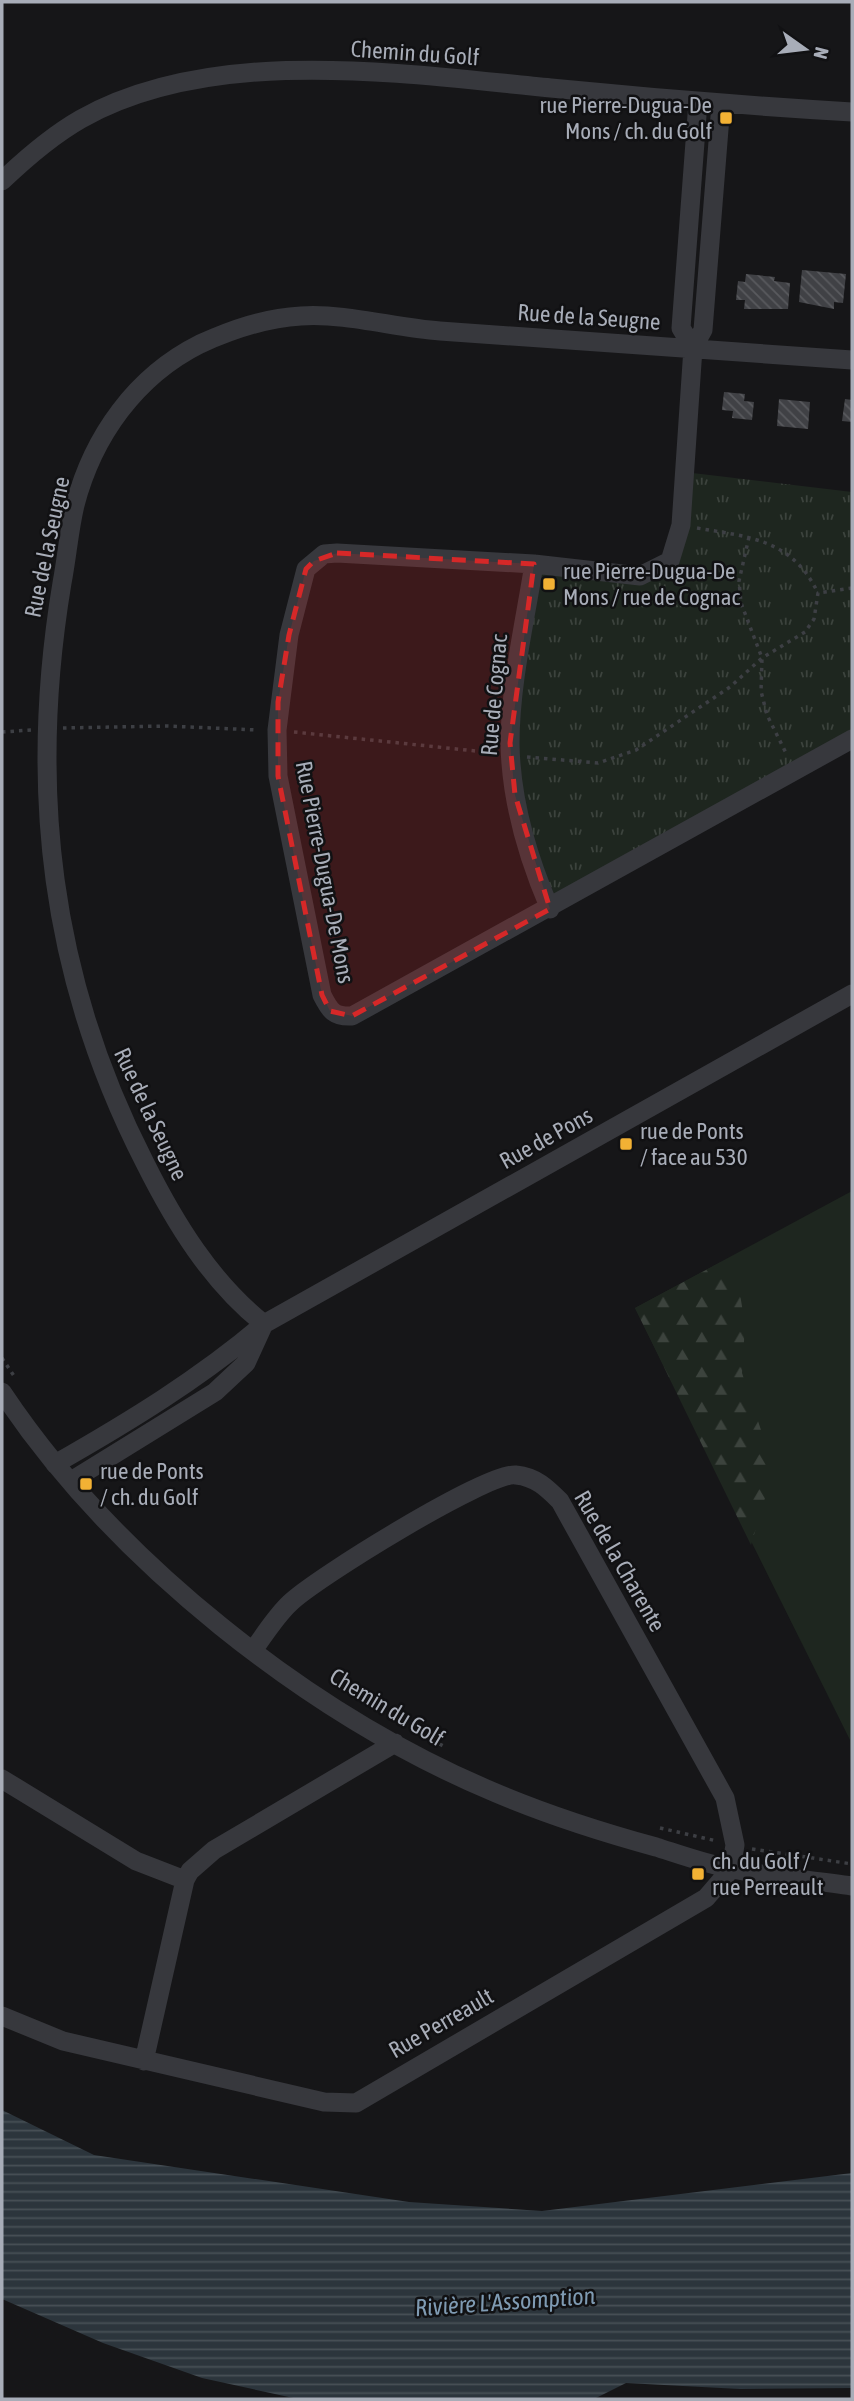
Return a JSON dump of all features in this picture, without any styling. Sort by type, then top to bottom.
[{"type":"street","name":"Chemin du Golf","points":[[2,181],[81,119],[148,93],[193,81],[259,70],[414,75],[721,104],[852,112]]},
{"type":"street","name":"Rue Pierre-Dugua-De Mons","points":[[693,348],[681,328],[698,102]]},
{"type":"street","name":"Rue Pierre-Dugua-De Mons","points":[[721,104],[703,330],[693,348],[681,525],[670,561],[656,571],[640,576],[534,564],[324,554],[306,569],[287,649],[277,730],[278,776],[322,995],[330,1012],[338,1017],[352,1016],[550,909],[852,738]]},
{"type":"street","name":"Rue de la Seugne","points":[[264,1324],[240,1306],[192,1246],[161,1196],[123,1120],[86,1024],[70,967],[51,860],[46,804],[50,656],[75,505],[92,458],[114,417],[152,373],[198,345],[253,322],[305,316],[417,330],[852,360]]},
{"type":"street","name":"Rue de Cognac","points":[[534,564],[516,687],[511,755],[516,795],[535,876],[550,909]]},
{"type":"street","name":"Rue de Pons","points":[[55,1464],[187,1382],[264,1324],[852,994]]},
{"type":"street","points":[[71,1481],[215,1392],[246,1363],[258,1344],[264,1324]]},
{"type":"street","name":"Chemin du Golf","points":[[2,1392],[55,1464],[140,1556],[291,1678],[395,1743],[495,1793],[565,1820],[731,1869],[852,1885]]},
{"type":"street","name":"Rue de la Charente","points":[[254,1649],[289,1603],[333,1571],[483,1484],[514,1474],[540,1481],[560,1501],[725,1798],[735,1845],[731,1869]]},
{"type":"street","points":[[145,2061],[185,1880],[190,1871],[214,1850],[395,1743]]},
{"type":"street","points":[[2,1779],[136,1861],[185,1880]]},
{"type":"street","name":"Rue Perreault","points":[[2,2016],[64,2041],[145,2061],[337,2105],[356,2103],[706,1898],[731,1869]]},
{"type":"path","points":[[2,732],[167,726],[277,730],[598,763],[636,751],[730,687],[762,658],[805,632],[814,619],[818,593],[810,577],[787,552],[749,537],[681,525]]},
{"type":"path","points":[[749,537],[739,581],[741,603],[762,658],[761,691],[767,715],[794,771]]},
{"type":"path","points":[[818,593],[852,588]]},
{"type":"path","points":[[2,1358],[22,1388]]},
{"type":"path","points":[[352,1695],[376,1710]]},
{"type":"path","points":[[410,1729],[455,1753]]},
{"type":"path","points":[[648,1825],[794,1858],[852,1864]]},
{"type":"highlighted area","points":[[337,553],[534,564],[510,743],[515,795],[550,909],[352,1016],[330,1011],[322,995],[278,776],[278,702],[289,635],[306,569],[314,561]]},
{"type":"green space","points":[[684,472],[852,492],[852,739],[550,909],[511,755],[534,564],[640,576],[670,561]]},
{"type":"green space","points":[[852,1191],[852,1802],[850,1740],[635,1308]]},
{"type":"green space","points":[[721,1262],[740,1294],[745,1325],[742,1373],[768,1451],[765,1498],[751,1545],[635,1308]]},
{"type":"water","name":"Rivière L'Assomption","points":[[2,2110],[94,2155],[409,2202],[542,2211],[852,2173],[852,2388],[740,2389],[626,2383],[594,2399],[298,2399],[202,2378],[103,2343],[2,2299]]},
{"type":"building","points":[[802,270],[846,274],[843,303],[834,302],[834,309],[799,302]]},
{"type":"building","points":[[746,274],[775,277],[774,281],[790,283],[788,309],[744,309],[745,300],[736,300],[738,281],[745,282]]},
{"type":"building","points":[[724,392],[745,394],[744,401],[754,402],[752,420],[732,418],[733,411],[722,410]]},
{"type":"building","points":[[779,399],[810,402],[808,429],[777,426]]},
{"type":"building","points":[[845,399],[852,400],[852,422],[842,421]]},
{"type":"place","name":"rue Pierre-Dugua-De Mons / ch. du Golf","points":[[726,118]]},
{"type":"place","name":"rue Pierre-Dugua-De Mons / rue de Cognac","points":[[549,584]]},
{"type":"place","name":"rue de Ponts / face au 530","points":[[626,1144]]},
{"type":"place","name":"rue de Ponts / ch. du Golf","points":[[86,1484]]},
{"type":"place","name":"ch. du Golf / rue Perreault","points":[[698,1874]]}]
